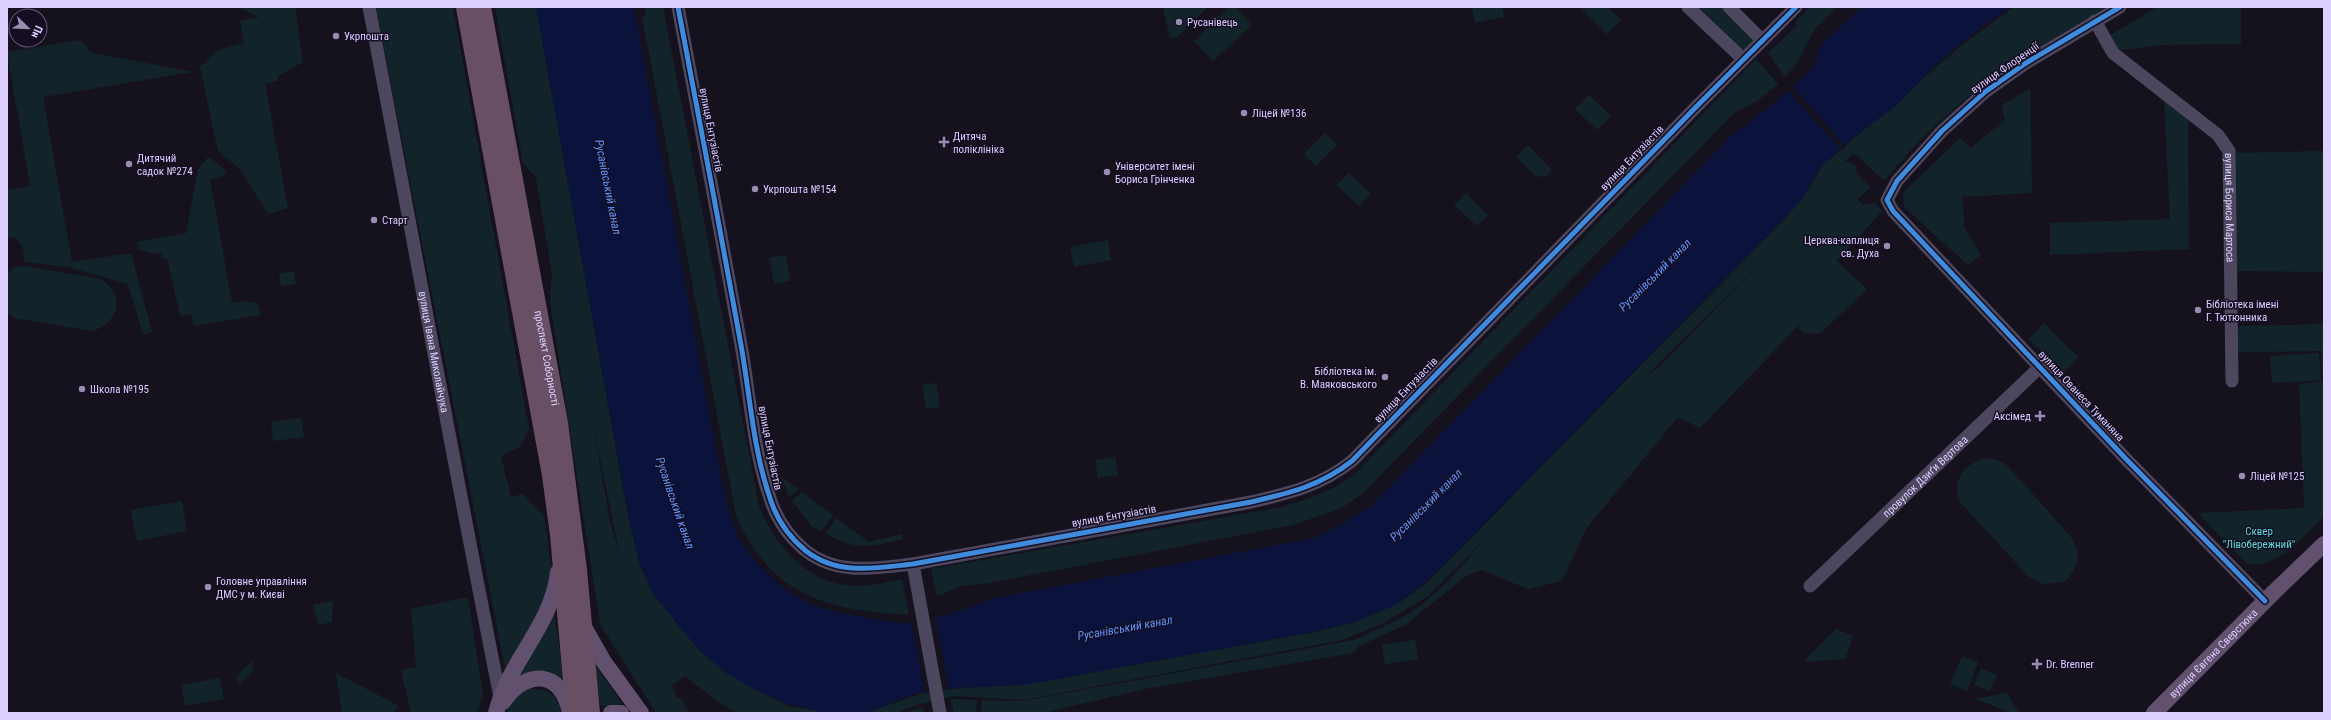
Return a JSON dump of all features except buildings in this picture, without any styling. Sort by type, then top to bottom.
[{"type":"highway","name":"проспект Соборності","points":[[465,7],[551,475],[560,552],[575,713]]},
{"type":"highway","name":"проспект Соборності","points":[[482,7],[559,423],[584,627],[592,713]]},
{"type":"main road","name":"вулиця Євгена Сверстюка","points":[[2154,713],[2324,544]]},
{"type":"main road","name":"вулиця Івана Миколайчука","points":[[496,713],[500,697],[554,595],[560,552]]},
{"type":"main road","points":[[584,627],[604,662],[641,713]]},
{"type":"main road","name":"вулиця Івана Миколайчука","points":[[496,713],[518,684],[527,680],[538,678],[548,680],[562,690],[570,713]]},
{"type":"main road","points":[[611,713],[621,713]]},
{"type":"street","name":"вулиця Івана Миколайчука","points":[[369,7],[451,440],[464,520],[500,697]]},
{"type":"street","name":"вулиця Ентузіастів","points":[[678,7],[741,344],[760,461],[769,498],[778,518],[791,536],[806,551],[823,561],[842,568],[858,570],[913,564],[1251,502],[1293,492],[1334,475],[1352,461],[1743,59],[1796,7]]},
{"type":"street","points":[[1688,7],[1743,59]]},
{"type":"street","points":[[1729,7],[1762,40]]},
{"type":"street","name":"вулиця Флоренції","points":[[1887,200],[1897,181],[1942,131],[1985,92],[2095,21],[2120,7]]},
{"type":"street","name":"вулиця Бориса Мартоса","points":[[2095,21],[2113,53],[2218,136],[2229,150],[2232,381]]},
{"type":"street","name":"вулиця Ованеса Туманяна","points":[[1887,200],[1893,211],[2041,366],[2126,459],[2265,601]]},
{"type":"street","name":"провулок Дзиґи Вертова","points":[[1810,586],[2041,366]]},
{"type":"street","points":[[913,564],[919,589],[940,713]]},
{"type":"green space","points":[[239,7],[295,7],[303,62],[278,76],[278,81],[265,84],[288,208],[268,214],[240,169],[218,151],[200,67],[218,50],[244,43],[240,21],[259,17]]},
{"type":"green space","points":[[376,7],[453,7],[529,429],[521,446],[501,456],[511,497],[522,494],[544,515],[553,581],[541,615],[506,673]]},
{"type":"green space","points":[[495,7],[536,7],[626,505],[640,565],[654,595],[699,650],[760,692],[788,706],[833,713],[738,713],[718,702],[685,676],[672,685],[677,699],[682,698],[688,713],[656,713],[600,624],[550,302],[552,273],[536,178],[523,163]],"holes":[[[591,415],[621,560],[610,521]]]},
{"type":"green space","points":[[645,7],[663,7],[759,506],[774,535],[784,549],[809,571],[824,579],[840,584],[857,586],[874,585],[902,579],[909,615],[852,608],[827,602],[805,594],[785,581],[767,565],[751,543],[736,516],[642,16],[646,15]]},
{"type":"green space","name":"Русанівець","points":[[1163,7],[1208,7],[1177,37],[1170,38]]},
{"type":"green space","points":[[1230,7],[1235,7],[1252,25],[1213,61],[1194,41]]},
{"type":"green space","points":[[1472,7],[1502,7],[1504,17],[1475,23]]},
{"type":"green space","points":[[1580,7],[1608,7],[1621,20],[1607,34]]},
{"type":"green space","points":[[1688,7],[1729,7],[1762,40],[1743,59]]},
{"type":"green space","points":[[1810,7],[1838,7],[1815,28],[1796,65],[1785,77],[1768,53],[1797,26],[1795,22]]},
{"type":"green space","points":[[2014,7],[2107,7],[2016,61],[1988,81],[1933,128],[1884,181],[1854,153],[1845,161],[1855,165],[1857,174],[1870,187],[1858,199],[1863,205],[1875,203],[1882,211],[1837,261],[1867,289],[1821,333],[1805,334],[1798,328],[1805,319],[1700,428],[1678,417],[1586,529],[1562,581],[1528,589],[1482,570],[1469,574],[1405,625],[1359,646],[1353,653],[1145,689],[1047,712],[981,713],[982,700],[1023,701],[1354,640],[1401,618],[1424,603],[1449,580],[1487,537],[1428,596],[1382,624],[1342,640],[1023,700],[956,696],[919,704],[896,713],[860,713],[871,711],[932,690],[1028,684],[1315,632],[1351,623],[1397,604],[1426,584],[1780,224],[1805,195],[1823,165],[1961,46]],"holes":[[[1780,242],[1660,366],[1641,381]]]},
{"type":"green space","points":[[2157,7],[2241,7],[2241,44],[2161,45],[2116,51],[2107,37]]},
{"type":"green space","points":[[79,40],[86,45],[89,52],[192,72],[43,97],[72,262],[131,253],[152,332],[143,335],[128,284],[68,267],[24,262],[23,247],[16,238],[7,237],[7,190],[30,186],[7,52],[31,48],[48,48],[48,45]]},
{"type":"green space","points":[[1756,59],[1778,84],[1757,101],[1734,113],[1363,493],[1342,508],[1293,525],[989,583],[962,586],[937,596],[931,569],[1282,507],[1310,498],[1336,487],[1355,474]]},
{"type":"green space","points":[[2030,88],[2032,193],[1963,197],[1964,227],[1981,255],[1968,265],[1904,207],[1903,193],[1960,138],[1971,148],[2005,120],[2001,106]]},
{"type":"green space","points":[[1589,95],[1611,116],[1597,130],[1575,109]]},
{"type":"green space","points":[[2164,100],[2188,116],[2189,249],[2050,255],[2050,223],[2170,219]]},
{"type":"green space","points":[[1325,133],[1337,145],[1316,166],[1304,154]]},
{"type":"green space","points":[[1528,145],[1552,170],[1545,177],[1535,176],[1516,157]]},
{"type":"green space","points":[[2324,151],[2324,272],[2235,271],[2232,153]]},
{"type":"green space","points":[[208,157],[226,172],[223,176],[210,179],[232,303],[246,301],[257,303],[261,315],[194,326],[191,314],[180,316],[167,258],[162,259],[161,253],[154,254],[139,250],[137,242],[186,233],[198,170]]},
{"type":"green space","points":[[1349,173],[1371,194],[1359,206],[1337,185]]},
{"type":"green space","points":[[1466,193],[1488,215],[1477,226],[1454,205]]},
{"type":"green space","points":[[1108,240],[1111,260],[1074,267],[1070,247]]},
{"type":"green space","points":[[786,255],[790,281],[774,284],[769,258]]},
{"type":"green space","points":[[24,266],[100,279],[109,286],[114,293],[116,308],[114,315],[108,322],[92,331],[15,318],[7,312],[7,274],[13,268]]},
{"type":"green space","points":[[294,271],[296,284],[281,286],[279,274]]},
{"type":"green space","points":[[2044,323],[2078,357],[2063,373],[2029,339]]},
{"type":"green space","name":"Сквер \"Лівобережний\"","points":[[2324,324],[2324,516],[2299,541],[2280,556],[2259,564],[2247,564],[2198,513],[2304,508],[2299,384],[2323,381],[2321,351],[2236,352],[2231,332],[2242,326]]},
{"type":"green space","points":[[2319,353],[2321,380],[2272,383],[2270,356]]},
{"type":"green space","points":[[936,383],[940,407],[926,409],[922,385]]},
{"type":"green space","points":[[301,418],[304,437],[273,441],[271,422]]},
{"type":"green space","points":[[1115,457],[1118,475],[1098,478],[1095,460]]},
{"type":"green space","points":[[1988,458],[1998,460],[2008,466],[2071,537],[2078,555],[2076,566],[2064,582],[2043,584],[2030,578],[1960,502],[1957,486],[1962,473],[1973,463]]},
{"type":"green space","points":[[782,478],[799,489],[789,497]]},
{"type":"green space","points":[[802,492],[833,515],[821,531],[812,527],[792,501]]},
{"type":"green space","points":[[182,501],[187,531],[137,541],[131,510]]},
{"type":"green space","points":[[836,518],[869,542],[902,534],[903,539],[882,544],[864,546],[847,543],[826,534]]},
{"type":"green space","points":[[468,597],[483,695],[477,713],[411,713],[401,670],[416,667],[411,609]]},
{"type":"green space","points":[[333,601],[332,622],[318,625],[313,605]]},
{"type":"green space","points":[[554,610],[564,682],[511,682]]},
{"type":"green space","points":[[1836,629],[1853,636],[1845,659],[1803,662]]},
{"type":"green space","points":[[1415,640],[1418,659],[1385,664],[1382,645]]},
{"type":"green space","points":[[1962,656],[1978,662],[1967,691],[1950,684]]},
{"type":"green space","points":[[253,660],[253,671],[240,683],[235,678]]},
{"type":"green space","points":[[595,665],[622,704],[600,706]]},
{"type":"green space","points":[[1981,668],[1997,675],[1990,691],[1974,685]]},
{"type":"green space","points":[[336,673],[399,706],[391,713],[342,713]]},
{"type":"green space","points":[[220,678],[224,699],[185,706],[181,685]]},
{"type":"green space","points":[[529,684],[532,689],[543,690],[552,694],[558,702],[561,713],[506,713],[513,700]]},
{"type":"green space","points":[[2007,693],[2019,713],[2012,713],[1975,699]]},
{"type":"green space","points":[[951,699],[977,700],[976,713],[954,713]]},
{"type":"green space","points":[[923,707],[924,713],[904,713]]},
{"type":"water","name":"Русанівський канал","points":[[536,7],[634,7],[720,472],[730,512],[740,540],[764,570],[788,591],[799,598],[811,604],[837,612],[888,622],[901,623],[936,618],[994,598],[1314,538],[1344,523],[1372,505],[1731,136],[1773,104],[1812,69],[1823,43],[1862,7],[2011,7],[1988,22],[1944,57],[1897,105],[1861,132],[1828,160],[1819,169],[1801,201],[1433,576],[1397,604],[1355,622],[1318,631],[1025,685],[936,689],[914,694],[869,712],[819,712],[786,703],[750,687],[726,673],[699,650],[654,595],[640,565],[631,529]]},
{"type":"pier","points":[[1791,85],[1846,147],[1842,151],[1787,89]]},
{"type":"pier","points":[[935,615],[949,689],[925,694],[911,619]]},
{"type":"cycle path","points":[[678,7],[741,345],[756,441],[764,479],[770,498],[784,527],[794,540],[806,551],[818,559],[831,564],[858,568],[913,564],[1251,502],[1304,488],[1340,470],[1352,461],[1697,106],[1796,7]]},
{"type":"cycle path","points":[[2120,7],[2026,63],[1985,92],[1942,131],[1897,181],[1887,200],[1893,211],[2126,459],[2265,601]]},
{"type":"place","name":"Русанівець","points":[[1179,22]]},
{"type":"place","name":"Укрпошта","points":[[336,36]]},
{"type":"place","name":"Ліцей №136","points":[[1244,113]]},
{"type":"place","name":"Дитяча поліклініка","points":[[944,142]]},
{"type":"place","name":"Дитячий садок №274","points":[[129,164]]},
{"type":"place","name":"Університет імені Бориса Грінченка","points":[[1107,172]]},
{"type":"place","name":"Укрпошта №154","points":[[755,189]]},
{"type":"place","name":"Старт","points":[[374,220]]},
{"type":"place","name":"Церква-каплиця св. Духа","points":[[1887,246]]},
{"type":"place","name":"Бібліотека імені Г. Тютюнника","points":[[2198,310]]},
{"type":"place","name":"Бібліотека ім. В. Маяковського","points":[[1385,377]]},
{"type":"place","name":"Школа №195","points":[[82,389]]},
{"type":"place","name":"Аксімед","points":[[2040,416]]},
{"type":"place","name":"Ліцей №125","points":[[2242,476]]},
{"type":"place","name":"Головне управління ДМС у м. Києві","points":[[208,587]]},
{"type":"place","name":"Dr. Brenner","points":[[2037,664]]}]
